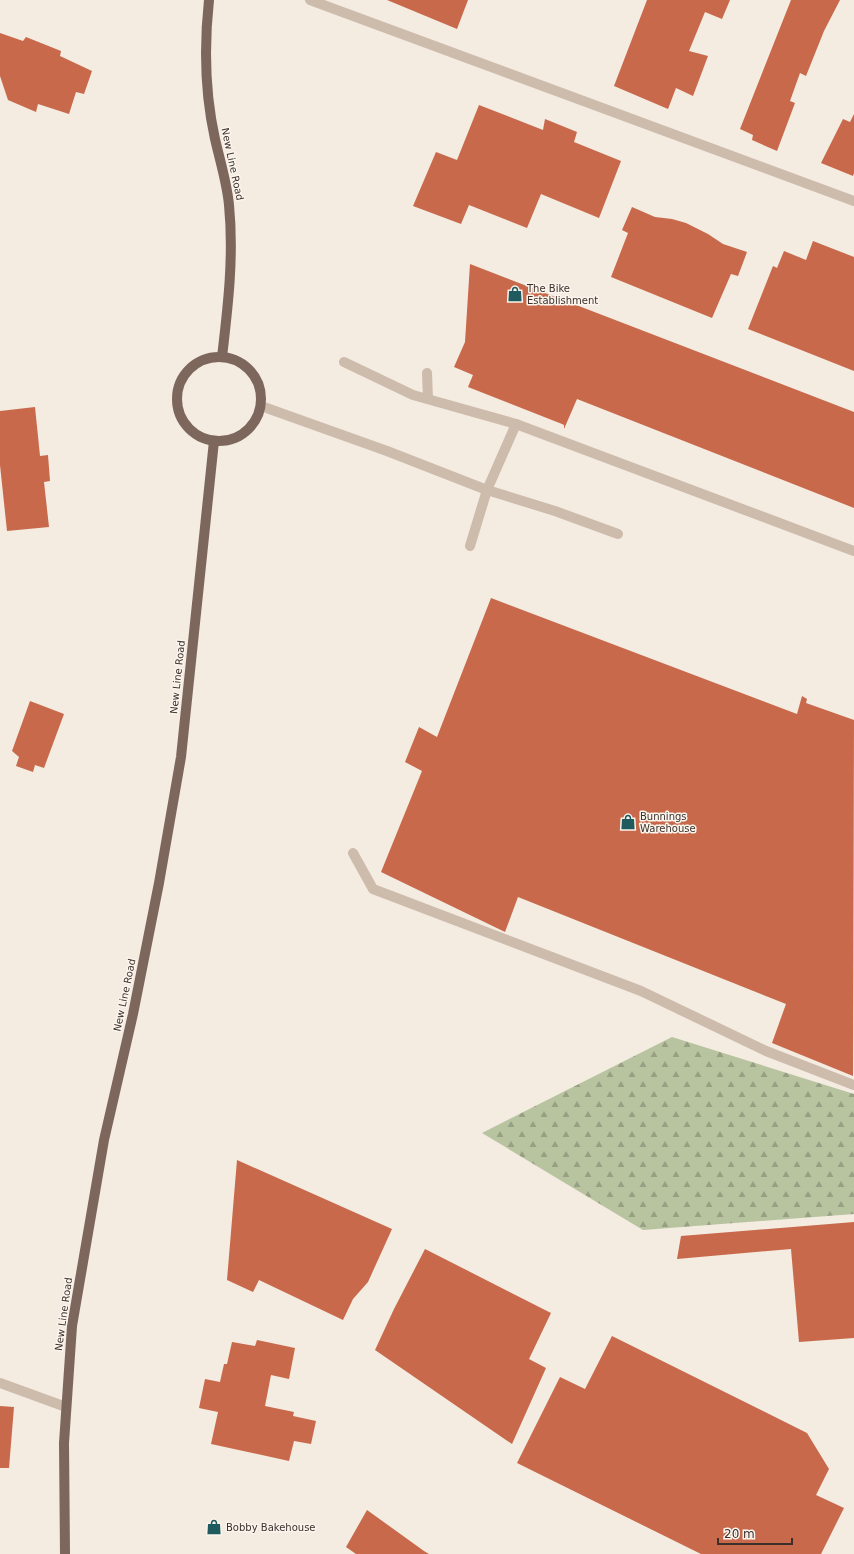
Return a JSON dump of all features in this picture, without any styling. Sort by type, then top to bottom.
[{"type":"main road","name":"New Line Road","points":[[209,0],[206,32],[210,106],[229,204],[231,235],[230,292],[222,357]]},
{"type":"main road","points":[[222,357],[236,360],[248,368],[256,379],[261,392],[261,406],[256,418],[249,428],[239,436],[227,440],[214,441],[200,437],[188,429],[180,417],[176,402],[178,388],[184,375],[194,364],[207,358],[222,357]]},
{"type":"main road","name":"New Line Road","points":[[65,1554],[64,1443],[72,1326],[97,1177],[159,883],[180,757],[214,441]]},
{"type":"lane","points":[[310,0],[854,201]]},
{"type":"lane","points":[[344,362],[413,395],[516,424],[854,551]]},
{"type":"lane","points":[[428,373],[428,399]]},
{"type":"lane","points":[[261,406],[487,490],[555,511],[618,534]]},
{"type":"lane","points":[[470,546],[487,490],[516,424]]},
{"type":"lane","points":[[353,853],[373,889],[641,991],[766,1051],[854,1085]]},
{"type":"lane","points":[[0,1383],[66,1407]]},
{"type":"green space","points":[[672,1037],[854,1094],[854,1214],[643,1230],[482,1133]]},
{"type":"building","points":[[387,0],[468,0],[457,29]]},
{"type":"building","points":[[647,0],[730,0],[722,19],[705,12],[689,51],[708,56],[693,96],[676,88],[668,109],[614,86]]},
{"type":"building","points":[[791,0],[840,0],[824,31],[806,76],[800,73],[790,101],[795,103],[777,151],[752,140],[753,135],[740,129]]},
{"type":"building","points":[[0,33],[23,41],[26,37],[61,51],[60,56],[92,71],[84,94],[76,92],[69,114],[38,104],[36,112],[8,100],[0,76]]},
{"type":"building","points":[[479,105],[543,130],[545,119],[577,132],[574,142],[621,161],[599,218],[541,194],[527,228],[469,205],[461,224],[413,206],[436,152],[457,160]]},
{"type":"building","points":[[854,114],[853,176],[821,163],[843,119],[850,122]]},
{"type":"building","points":[[632,207],[655,217],[672,219],[686,223],[708,234],[723,244],[747,252],[738,276],[731,274],[712,318],[611,277],[628,233],[622,230]]},
{"type":"building","points":[[813,241],[854,257],[854,371],[748,329],[773,266],[777,268],[784,251],[806,260]]},
{"type":"building","points":[[470,264],[854,412],[854,508],[577,399],[564,429],[564,425],[562,424],[468,387],[473,375],[454,367],[465,342]]},
{"type":"building","points":[[35,407],[40,456],[48,455],[50,481],[44,482],[49,527],[7,531],[0,465],[0,411]]},
{"type":"building","name":"Bunnings Warehouse","points":[[491,598],[797,714],[802,696],[807,699],[806,703],[854,720],[853,1076],[772,1043],[786,1004],[518,897],[505,932],[381,872],[422,771],[405,762],[419,727],[437,737]]},
{"type":"building","points":[[30,701],[64,714],[44,768],[35,765],[33,772],[16,766],[19,757],[12,751]]},
{"type":"building","points":[[237,1160],[392,1229],[368,1282],[353,1299],[343,1320],[259,1280],[253,1292],[227,1280]]},
{"type":"building","points":[[854,1222],[854,1338],[799,1342],[791,1249],[677,1259],[681,1236]]},
{"type":"building","points":[[425,1249],[551,1313],[529,1359],[546,1368],[512,1444],[375,1350]]},
{"type":"building","points":[[612,1336],[807,1433],[829,1469],[816,1495],[844,1508],[821,1554],[701,1554],[517,1463],[560,1377],[585,1389]]},
{"type":"building","points":[[257,1340],[295,1348],[289,1379],[271,1375],[265,1406],[294,1412],[293,1416],[316,1421],[311,1444],[294,1441],[289,1461],[211,1444],[218,1412],[199,1408],[205,1379],[220,1382],[224,1364],[227,1364],[232,1342],[255,1346]]},
{"type":"building","points":[[0,1406],[14,1407],[9,1468],[0,1468]]},
{"type":"building","points":[[367,1510],[429,1554],[356,1554],[346,1547]]},
{"type":"place","name":"The Bike Establishment","points":[[515,294]]},
{"type":"place","name":"Bunnings Warehouse","points":[[628,822]]},
{"type":"place","name":"Bobby Bakehouse","points":[[214,1527]]}]
